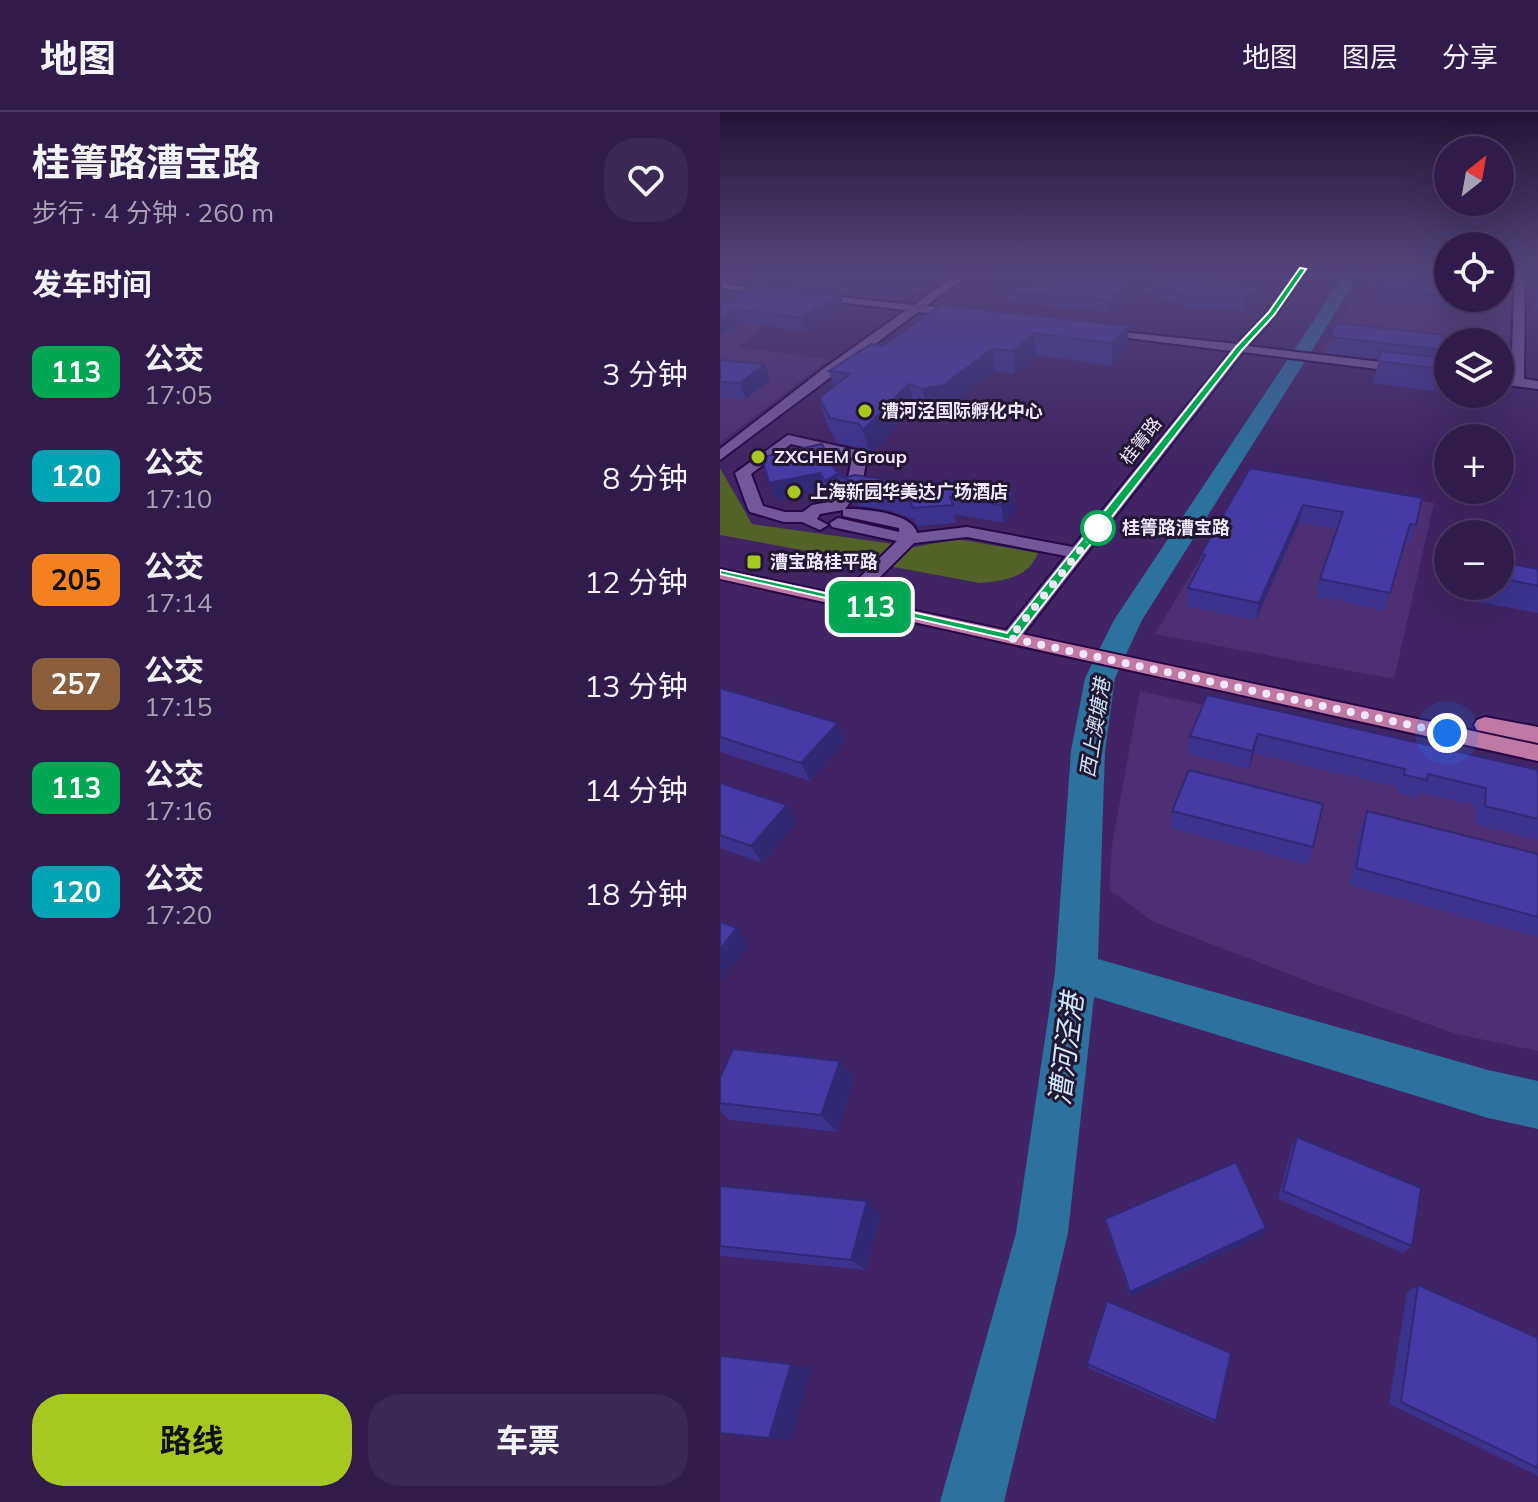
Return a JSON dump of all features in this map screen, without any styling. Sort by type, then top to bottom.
[{"type":"main road","points":[[720,561],[1089,649],[1538,735]]},
{"type":"main road","points":[[720,574],[1015,632]]},
{"type":"main road","points":[[1146,661],[1538,753]]},
{"type":"street","points":[[720,456],[882,334]]},
{"type":"street","points":[[1123,334],[1434,372]]},
{"type":"street","name":"桂箐路","points":[[1015,632],[1253,334]]},
{"type":"street","points":[[1517,382],[1518,334]]},
{"type":"street","points":[[1514,382],[1538,385]]},
{"type":"street","points":[[749,433],[860,455],[845,506]]},
{"type":"street","points":[[788,439],[743,473],[756,509],[784,517],[808,517],[819,508],[845,506],[903,545]]},
{"type":"street","points":[[856,591],[903,545],[967,532],[1077,553]]},
{"type":"shaded area","points":[[720,334],[755,334],[738,347],[829,359],[720,443]]},
{"type":"shaded area","points":[[1332,334],[1434,334],[1434,369],[1319,355]]},
{"type":"shaded area","points":[[1252,472],[1434,503],[1394,679],[1155,634]]},
{"type":"shaded area","points":[[1140,691],[1538,779],[1538,1051],[1456,1034],[1315,984],[1154,922],[1109,890],[1112,845]]},
{"type":"green space","points":[[720,468],[752,524],[915,547],[957,539],[1038,553],[1028,568],[1015,577],[980,583],[720,535]]},
{"type":"building","points":[[900,334],[1033,334],[1013,351],[992,349],[944,385],[922,389],[909,384],[863,430],[859,424],[830,418],[819,398],[850,374],[829,371],[871,344],[883,346]]},
{"type":"building","points":[[1041,334],[1121,334],[1112,343]]},
{"type":"building","points":[[1332,334],[1434,334],[1434,349],[1331,337]]},
{"type":"building","points":[[1381,351],[1434,357],[1434,368],[1378,361]]},
{"type":"building","points":[[720,360],[765,364],[740,383],[720,382]]},
{"type":"building","points":[[822,444],[835,470],[847,477],[855,475],[916,484],[958,481],[1014,492],[1001,505],[950,497],[953,505],[913,508],[910,501],[853,489],[849,480],[837,474],[825,481],[820,473],[769,483],[762,457]]},
{"type":"building","points":[[1250,468],[1422,498],[1416,525],[1410,524],[1390,593],[1320,579],[1343,512],[1303,505],[1259,603],[1188,588],[1205,555],[1201,554]]},
{"type":"building","points":[[1514,565],[1538,569],[1538,586],[1514,581]]},
{"type":"building","points":[[720,688],[838,723],[801,763],[720,737]]},
{"type":"building","points":[[1207,695],[1538,770],[1538,819],[1485,806],[1486,788],[1428,774],[1427,780],[1404,775],[1405,769],[1258,734],[1252,751],[1190,736]]},
{"type":"building","points":[[1189,770],[1323,804],[1313,847],[1172,811]]},
{"type":"building","points":[[720,783],[787,805],[751,846],[720,835]]},
{"type":"building","points":[[1367,811],[1538,854],[1538,917],[1356,868]]},
{"type":"building","points":[[720,922],[737,928],[720,949]]},
{"type":"building","points":[[733,1049],[840,1061],[821,1115],[720,1103],[720,1078]]},
{"type":"building","points":[[1297,1137],[1421,1188],[1412,1246],[1283,1191]]},
{"type":"building","points":[[1236,1162],[1266,1228],[1130,1292],[1105,1219]]},
{"type":"building","points":[[720,1186],[867,1201],[851,1260],[720,1246]]},
{"type":"building","points":[[1418,1285],[1538,1338],[1538,1468],[1401,1402]]},
{"type":"building","points":[[1107,1301],[1231,1353],[1216,1421],[1087,1364]]},
{"type":"building","points":[[720,1356],[791,1364],[769,1438],[720,1433]]},
{"type":"waterway","name":"西上澳塘港","points":[[1076,972],[1088,751],[1100,678],[1128,620],[1314,334]]},
{"type":"waterway","name":"漕河泾港","points":[[972,1502],[1042,1233],[1076,972]]},
{"type":"waterway","name":"漕河泾港","points":[[1076,972],[1488,1094],[1538,1105]]},
{"type":"bus line","name":"113","points":[[720,574],[1010,638],[1253,334]]},
{"type":"place","name":"漕河泾国际孵化中心","points":[[865,411]]},
{"type":"place","name":"ZXCHEM Group","points":[[758,457]]},
{"type":"place","name":"上海新园华美达广场酒店","points":[[794,492]]},
{"type":"place","name":"桂箐路漕宝路","points":[[1098,528]]},
{"type":"place","name":"漕宝路桂平路","points":[[754,562]]},
{"type":"route","points":[[1098,528],[1010,638],[1447,733]]}]
